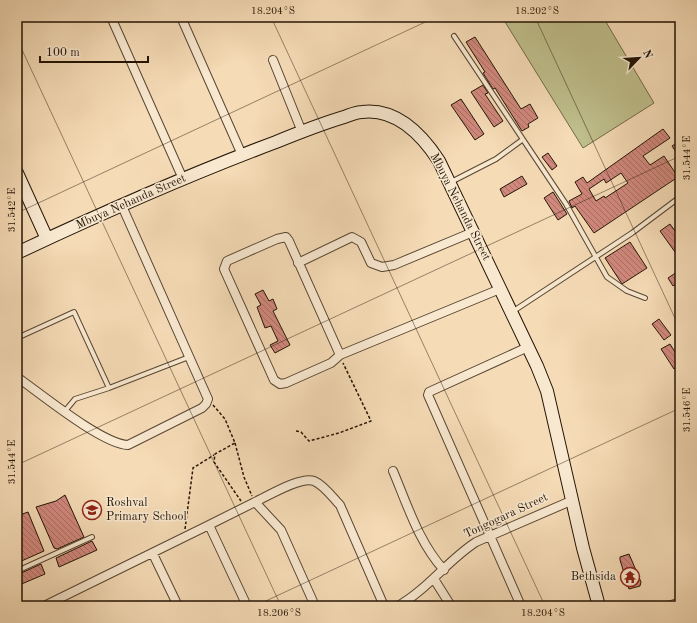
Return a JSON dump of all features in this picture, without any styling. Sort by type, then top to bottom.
[{"type":"street","points":[[111,17],[183,179]]},
{"type":"street","points":[[181,17],[242,155]]},
{"type":"street","points":[[273,60],[302,132]]},
{"type":"street","name":"Mbuya Nehanda Street","points":[[17,253],[183,179],[302,132],[362,111],[380,113],[399,120],[415,130],[428,144],[473,232],[528,347],[547,391],[583,548],[599,606]]},
{"type":"street","points":[[17,173],[20,190],[47,239]]},
{"type":"street","points":[[17,378],[95,432],[122,445],[128,445],[202,408],[206,404],[208,399],[122,206]]},
{"type":"street","points":[[298,263],[352,237],[361,242],[372,263],[382,267],[394,265],[473,232]]},
{"type":"street","points":[[340,355],[286,238],[277,239],[227,261],[224,269],[274,380],[280,384],[286,383],[331,363],[340,355],[500,289]]},
{"type":"street","points":[[521,606],[428,395],[430,392],[528,347]]},
{"type":"street","points":[[393,471],[424,541],[433,558],[444,570]]},
{"type":"street","points":[[44,606],[184,539],[255,502],[301,481],[314,481],[329,493],[340,505],[384,606]]},
{"type":"street","name":"Tongogara Street","points":[[398,606],[415,596],[464,550],[476,542],[573,500]]},
{"type":"street","points":[[255,502],[281,530],[315,606]]},
{"type":"street","points":[[210,525],[247,606]]},
{"type":"street","points":[[153,554],[178,606]]},
{"type":"street","points":[[434,579],[451,606]]},
{"type":"lane","points":[[454,36],[566,204],[597,256],[607,277],[627,291],[646,298]]},
{"type":"lane","points":[[449,183],[496,159],[522,140]]},
{"type":"lane","points":[[511,312],[632,233],[680,197]]},
{"type":"lane","points":[[17,338],[74,312],[108,388]]},
{"type":"lane","points":[[65,410],[75,399],[108,388],[189,356]]},
{"type":"lane","points":[[17,571],[92,537]]},
{"type":"lane","points":[[662,606],[680,600]]},
{"type":"path","points":[[296,431],[301,432],[309,441],[339,433],[371,421],[340,355]]},
{"type":"path","points":[[208,399],[225,419],[235,443],[244,477],[255,502]]},
{"type":"path","points":[[184,539],[193,468],[235,443]]},
{"type":"path","points":[[215,454],[214,462],[245,507]]},
{"type":"green space","points":[[502,17],[603,17],[654,103],[583,148]]},
{"type":"building","points":[[475,37],[521,109],[530,104],[538,118],[528,124],[529,127],[522,131],[495,88],[493,89],[483,73],[485,72],[466,42]]},
{"type":"building","points":[[483,85],[488,93],[485,94],[503,121],[494,127],[471,92]]},
{"type":"building","points":[[461,99],[484,134],[475,140],[451,105]]},
{"type":"building","points":[[663,129],[670,138],[643,156],[650,165],[664,156],[678,177],[594,233],[575,206],[572,208],[569,201],[582,194],[575,182],[583,177],[587,183]],"holes":[[[621,173],[628,183],[605,198],[604,196],[596,201],[589,189],[604,179],[606,183]]]},
{"type":"building","points":[[680,141],[680,158],[672,146]]},
{"type":"building","points":[[548,153],[557,166],[552,170],[542,157]]},
{"type":"building","points":[[522,176],[527,184],[504,197],[500,189]]},
{"type":"building","points":[[553,192],[567,214],[558,220],[544,198]]},
{"type":"building","points":[[670,224],[680,238],[680,259],[660,231]]},
{"type":"building","points":[[630,242],[647,268],[622,284],[605,258]]},
{"type":"building","points":[[680,270],[680,281],[673,286],[668,278]]},
{"type":"building","points":[[263,290],[269,301],[273,299],[277,309],[273,311],[290,345],[275,353],[270,345],[278,341],[271,326],[265,328],[257,307],[261,305],[255,294]]},
{"type":"building","points":[[659,319],[671,335],[664,340],[652,324]]},
{"type":"building","points":[[670,344],[680,360],[680,365],[674,369],[661,349]]},
{"type":"building","points":[[65,495],[84,537],[57,549],[54,548],[36,507],[56,501]]},
{"type":"building","points":[[28,512],[44,551],[17,563],[17,516]]},
{"type":"building","points":[[92,541],[97,550],[59,567],[56,558]]},
{"type":"building","points":[[629,554],[641,582],[640,586],[629,589],[620,557]]},
{"type":"building","points":[[41,564],[45,574],[17,586],[17,575]]},
{"type":"place","name":"Roshval Primary School","points":[[92,510]]},
{"type":"place","name":"Bethsida","points":[[630,577]]}]
